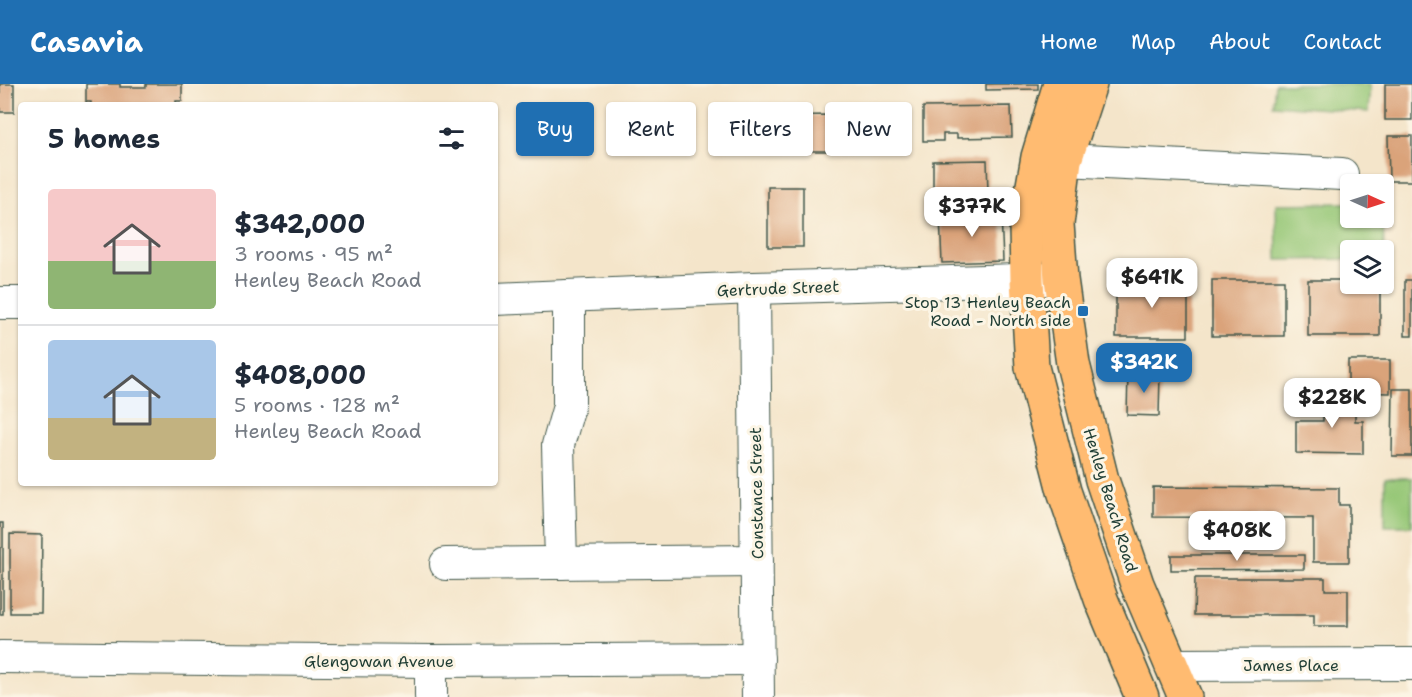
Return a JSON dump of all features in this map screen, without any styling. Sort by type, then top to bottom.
[{"type":"main road","points":[[1060,84],[1038,157],[1026,225],[1032,367],[1065,491],[1101,599],[1143,697]]},
{"type":"main road","name":"Henley Beach Road","points":[[1090,84],[1065,160],[1057,224],[1061,279],[1073,364],[1102,480],[1137,584],[1185,697]]},
{"type":"street","points":[[1065,160],[1342,174]]},
{"type":"street","name":"Gertrude Street","points":[[498,298],[1061,279]]},
{"type":"street","name":"Constance Street","points":[[754,288],[758,697]]},
{"type":"street","points":[[561,563],[558,445],[569,406],[569,296]]},
{"type":"street","points":[[0,303],[18,303]]},
{"type":"street","points":[[446,564],[757,561]]},
{"type":"street","name":"Glengowan Avenue","points":[[0,657],[431,661],[758,659]]},
{"type":"street","points":[[431,661],[431,697]]},
{"type":"street","name":"James Place","points":[[1170,665],[1412,664]]},
{"type":"green space","points":[[1275,84],[1371,84],[1369,112],[1273,105]]},
{"type":"green space","points":[[1340,203],[1340,228],[1383,228],[1384,240],[1340,240],[1340,259],[1277,260],[1276,204]]},
{"type":"green space","points":[[1385,478],[1412,478],[1412,526],[1385,526]]},
{"type":"building","points":[[0,84],[14,84],[14,112],[0,112]]},
{"type":"building","points":[[86,84],[146,87],[146,84],[182,84],[182,101],[86,102]]},
{"type":"building","points":[[986,84],[1038,84],[1038,89],[986,90]]},
{"type":"building","points":[[1385,84],[1412,84],[1412,120],[1385,120]]},
{"type":"building","points":[[1011,106],[1012,137],[957,138],[957,134],[943,134],[943,141],[923,141],[923,107]]},
{"type":"building","points":[[813,115],[825,115],[825,151],[813,151]]},
{"type":"building","points":[[1388,136],[1412,136],[1412,181],[1394,181],[1394,174],[1389,174]]},
{"type":"building","points":[[987,160],[988,193],[933,194],[933,161]]},
{"type":"building","points":[[768,187],[803,187],[803,247],[768,247]]},
{"type":"building","points":[[1001,213],[1003,261],[942,263],[940,216]]},
{"type":"building","points":[[1116,280],[1188,281],[1188,337],[1116,337]]},
{"type":"building","points":[[1212,280],[1284,280],[1284,336],[1212,336]]},
{"type":"building","points":[[1308,280],[1340,280],[1340,294],[1380,294],[1380,336],[1308,336]]},
{"type":"building","points":[[1405,280],[1412,280],[1412,336],[1405,336]]},
{"type":"building","points":[[1348,360],[1390,360],[1390,393],[1348,392]]},
{"type":"building","points":[[1128,373],[1160,374],[1159,416],[1127,415]]},
{"type":"building","points":[[1393,389],[1412,389],[1412,456],[1392,456]]},
{"type":"building","points":[[1323,394],[1355,394],[1355,421],[1363,421],[1363,454],[1296,453],[1296,421],[1323,421]]},
{"type":"building","points":[[1153,487],[1339,488],[1339,505],[1349,505],[1349,562],[1313,562],[1313,518],[1153,517]]},
{"type":"building","points":[[0,523],[3,523],[3,614],[0,614]]},
{"type":"building","points":[[10,534],[42,535],[41,613],[10,613]]},
{"type":"building","points":[[1171,555],[1304,555],[1304,569],[1171,570]]},
{"type":"building","points":[[1195,578],[1325,578],[1325,590],[1348,590],[1348,626],[1314,626],[1314,615],[1194,615]]},
{"type":"place","name":"Stop 13 Henley Beach Road - North side","points":[[1083,311]]}]
